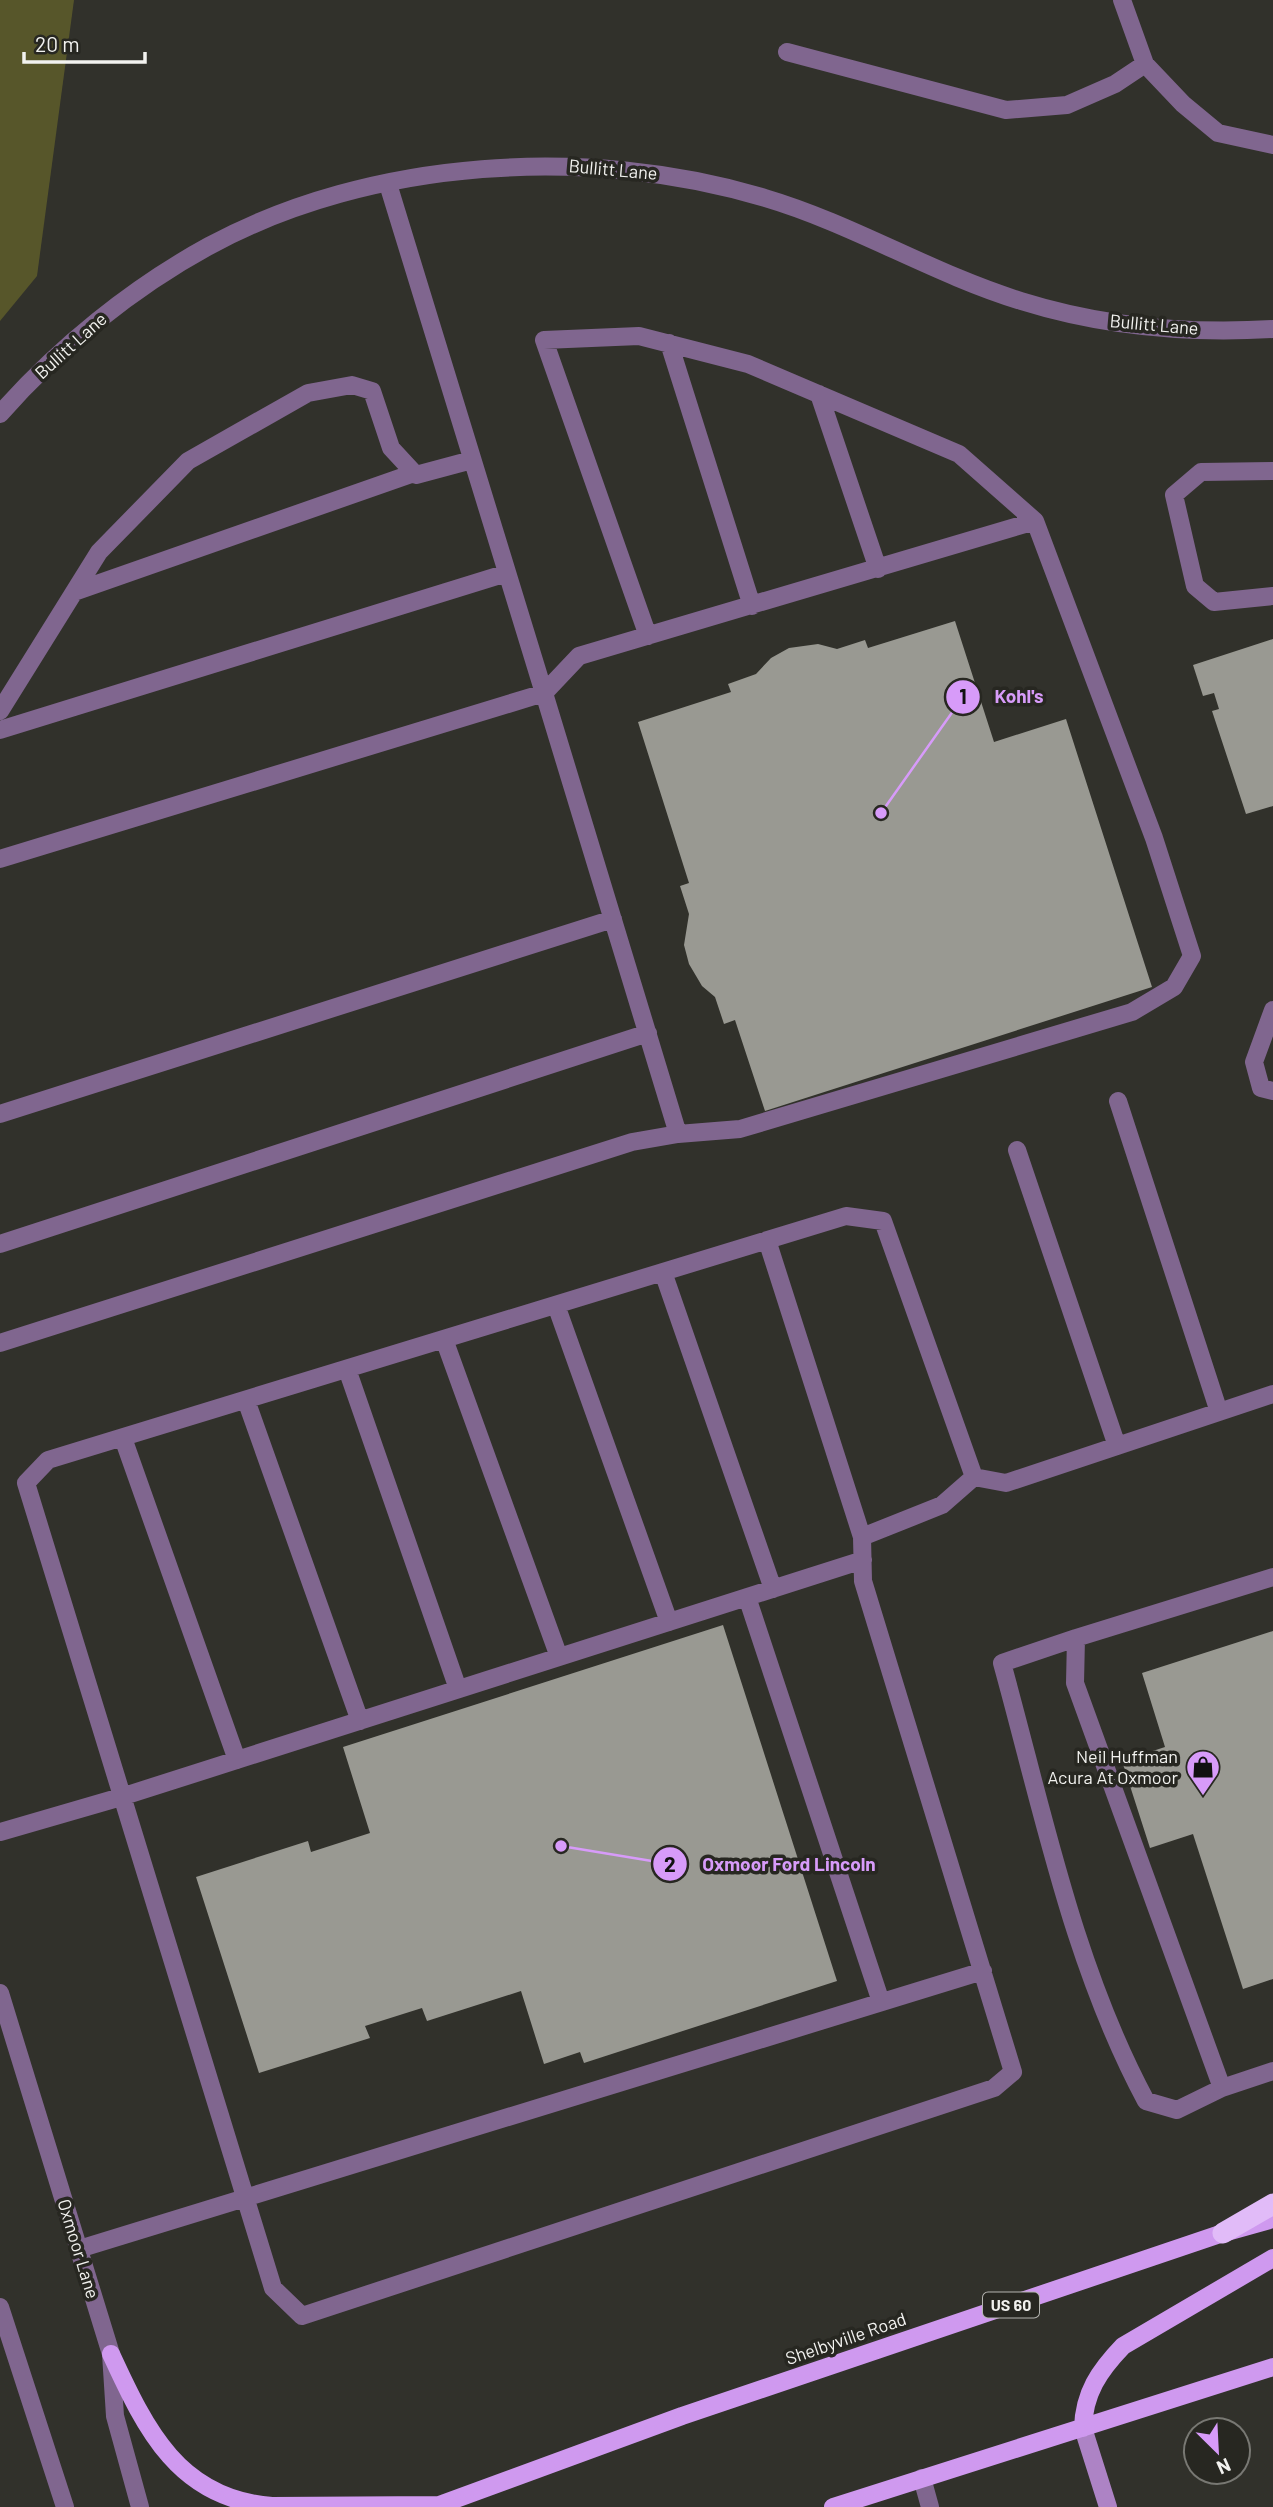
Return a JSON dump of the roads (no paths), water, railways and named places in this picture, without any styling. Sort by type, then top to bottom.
[{"type":"highway","points":[[1223,2233],[1273,2204]]},
{"type":"main road","name":"Shelbyville Road","points":[[111,2354],[134,2405],[175,2464],[203,2486],[223,2497],[245,2504],[272,2506],[437,2506],[682,2416],[1223,2233],[1273,2219]]},
{"type":"main road","points":[[1108,2507],[1083,2427],[1087,2393],[1104,2367],[1123,2346],[1273,2258]]},
{"type":"main road","points":[[833,2507],[1273,2367]]},
{"type":"street","points":[[1122,0],[1145,64],[1183,104],[1218,133],[1273,145]]},
{"type":"street","points":[[787,52],[1006,110],[1067,105],[1115,83],[1145,64]]},
{"type":"street","name":"Bullitt Lane","points":[[0,414],[20,391],[115,306],[208,247],[289,211],[388,184],[454,171],[568,166],[663,174],[765,197],[1019,301],[1066,313],[1152,327],[1273,329]]},
{"type":"street","points":[[388,184],[678,1134]]},
{"type":"street","points":[[0,1343],[632,1142],[678,1134],[740,1129],[1132,1012],[1174,986],[1192,956],[1154,838],[1035,521],[959,454],[748,364],[639,336],[544,340],[648,636]]},
{"type":"street","points":[[669,343],[752,606]]},
{"type":"street","points":[[0,711],[99,552],[188,461],[308,393],[352,385],[372,391],[391,448],[414,473]]},
{"type":"street","points":[[819,394],[878,569]]},
{"type":"street","points":[[74,592],[414,473],[472,460]]},
{"type":"street","points":[[1273,471],[1201,472],[1174,495],[1195,586],[1214,602],[1273,596]]},
{"type":"street","points":[[0,859],[544,693],[579,656],[1035,521]]},
{"type":"street","points":[[0,730],[507,573]]},
{"type":"street","points":[[0,1114],[613,919]]},
{"type":"street","points":[[1273,1010],[1254,1062],[1261,1087],[1273,1091]]},
{"type":"street","points":[[0,1244],[648,1033]]},
{"type":"street","points":[[1118,1101],[1219,1412]]},
{"type":"street","points":[[1017,1150],[1117,1446]]},
{"type":"street","points":[[767,1240],[862,1537],[863,1581],[1013,2072],[994,2088],[302,2316],[272,2288],[26,1483],[48,1460],[246,1400],[346,1369],[556,1305],[767,1240],[846,1216],[883,1221],[974,1477]]},
{"type":"street","points":[[663,1272],[773,1589]]},
{"type":"street","points":[[556,1305],[669,1622]]},
{"type":"street","points":[[444,1339],[559,1657]]},
{"type":"street","points":[[346,1369],[458,1689]]},
{"type":"street","points":[[974,1477],[1006,1483],[1273,1394]]},
{"type":"street","points":[[246,1400],[360,1721]]},
{"type":"street","points":[[123,1437],[237,1760]]},
{"type":"street","points":[[862,1537],[942,1505],[974,1477]]},
{"type":"street","points":[[0,1832],[121,1797],[863,1560]]},
{"type":"street","points":[[1273,1577],[1002,1663],[1085,1967],[1122,2057],[1146,2101],[1177,2110],[1222,2088],[1273,2071]]},
{"type":"street","points":[[747,1597],[881,2002]]},
{"type":"street","points":[[1076,1638],[1075,1683],[1222,2088]]},
{"type":"street","points":[[79,2249],[982,1971]]},
{"type":"street","name":"Oxmoor Lane","points":[[0,1993],[111,2354],[115,2416],[141,2507]]},
{"type":"street","points":[[0,2307],[65,2507]]},
{"type":"street","points":[[922,2478],[930,2507]]},
{"type":"place","name":"Kohl's","points":[[881,813]]},
{"type":"place","name":"Neil Huffman Acura At Oxmoor","points":[[1203,1797]]},
{"type":"place","name":"Oxmoor Ford Lincoln","points":[[561,1846]]}]
